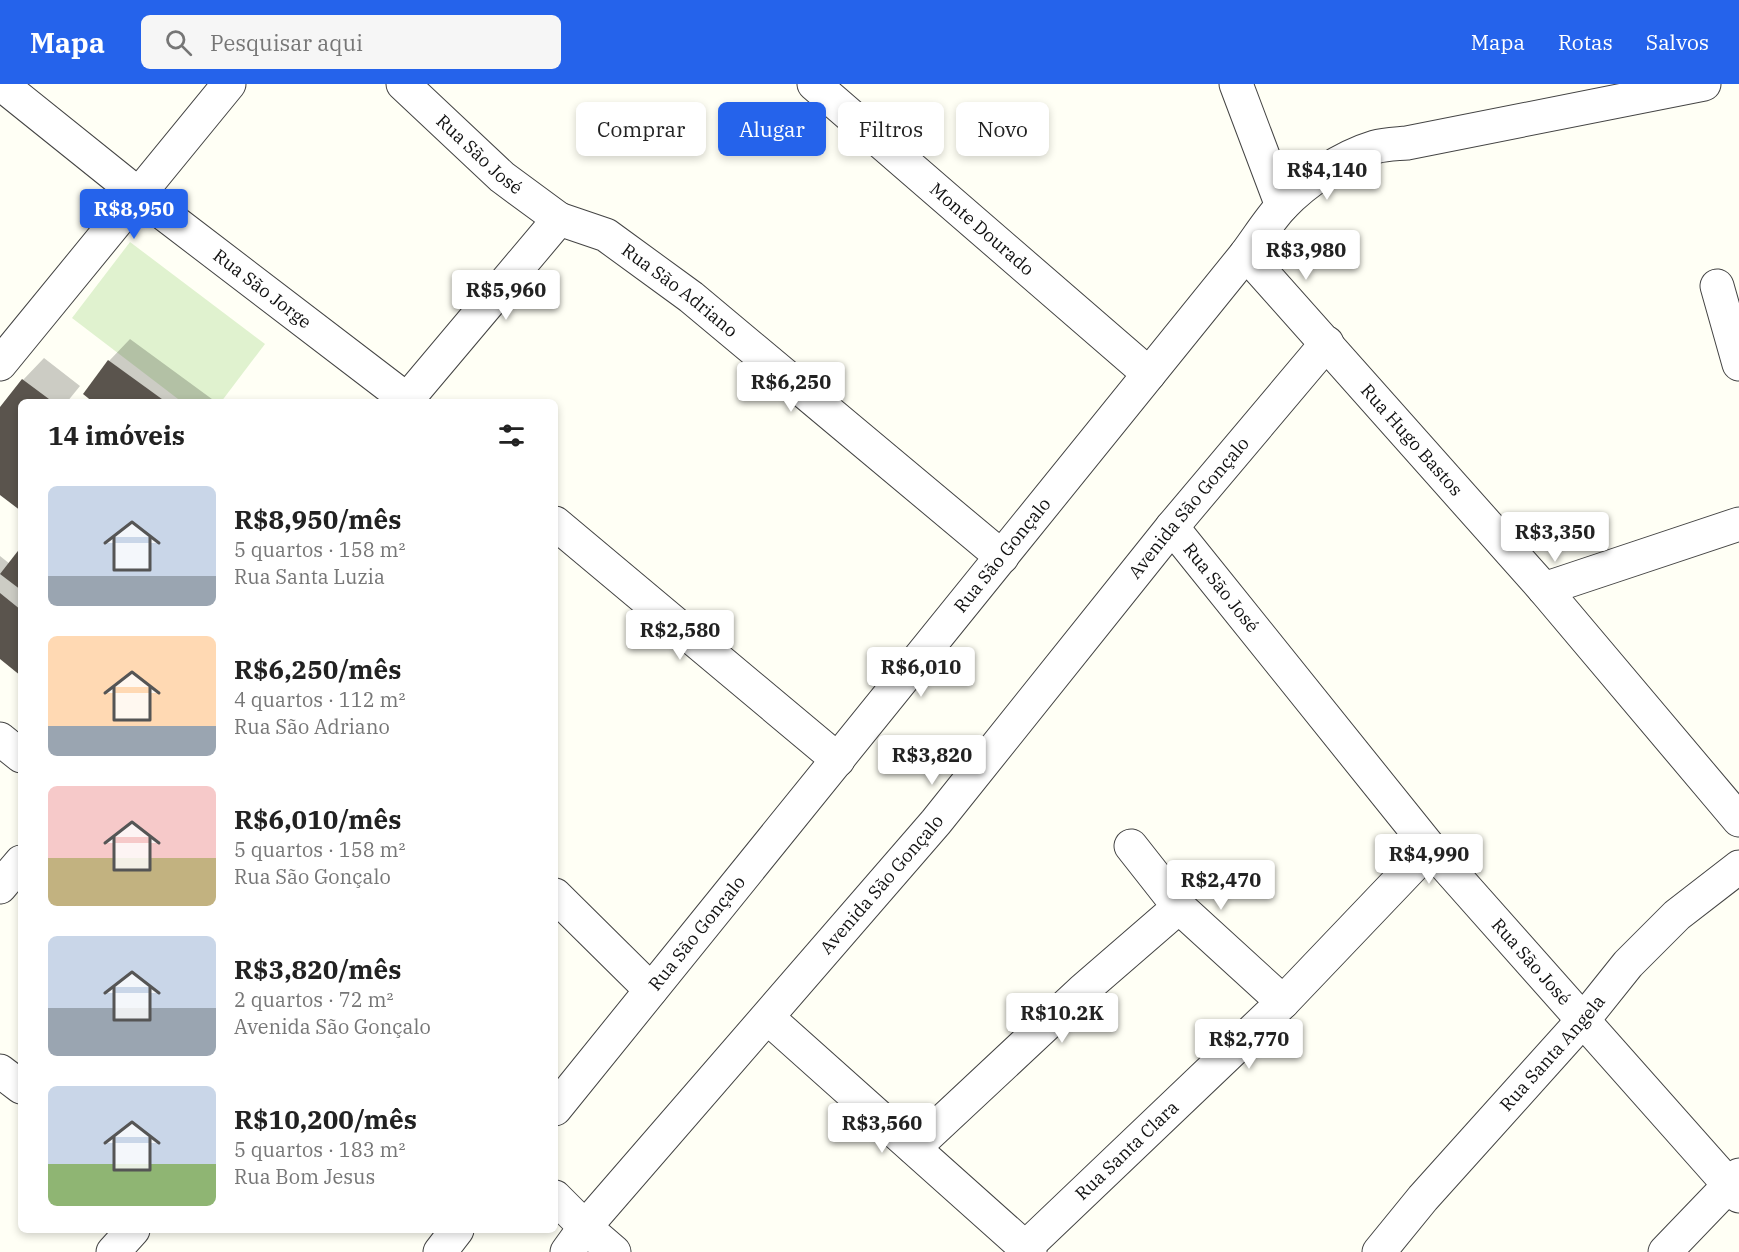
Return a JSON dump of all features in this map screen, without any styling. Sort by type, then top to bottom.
[{"type":"street","name":"Rua São Jorge","points":[[1,84],[138,194],[405,399]]},
{"type":"street","points":[[0,364],[229,84]]},
{"type":"street","name":"Rua São José","points":[[404,84],[502,177],[559,219]]},
{"type":"street","name":"Monte Dourado","points":[[814,84],[1149,374]]},
{"type":"street","points":[[1236,84],[1282,206]]},
{"type":"street","name":"Rua São Gonçalo","points":[[558,1105],[1246,254],[1282,206],[1305,185],[1349,158],[1376,147],[1407,143],[1704,84]]},
{"type":"street","points":[[410,399],[559,219]]},
{"type":"street","name":"Rua São Adriano","points":[[559,219],[606,235],[691,297],[1002,557]]},
{"type":"street","name":"Rua Hugo Bastos","points":[[1246,254],[1544,589],[1739,820]]},
{"type":"street","points":[[1717,286],[1739,364]]},
{"type":"street","name":"Avenida São Gonçalo","points":[[576,1240],[936,822],[1172,527],[1327,343]]},
{"type":"street","points":[[1544,589],[1739,524]]},
{"type":"street","points":[[558,526],[838,760]]},
{"type":"street","name":"Rua São José","points":[[1172,527],[1431,848],[1736,1185]]},
{"type":"street","points":[[0,739],[18,754]]},
{"type":"street","points":[[1131,846],[1179,907],[1283,1002]]},
{"type":"street","name":"Rua Santa Clara","points":[[1027,1250],[1283,1002],[1431,848]]},
{"type":"street","points":[[0,887],[18,865]]},
{"type":"street","name":"Rua Santa Angela","points":[[1378,1252],[1423,1198],[1584,1019],[1628,964],[1677,915],[1739,867]]},
{"type":"street","points":[[558,898],[651,990]]},
{"type":"street","points":[[914,1148],[1082,991],[1179,907]]},
{"type":"street","points":[[768,1018],[1027,1250]]},
{"type":"street","points":[[0,1071],[18,1085]]},
{"type":"street","points":[[1665,1252],[1736,1185]]},
{"type":"street","points":[[558,1203],[576,1240],[614,1252]]},
{"type":"street","points":[[113,1252],[130,1233]]},
{"type":"street","points":[[440,1252],[456,1233]]},
{"type":"green space","points":[[130,242],[265,344],[223,399],[178,399],[72,318]]},
{"type":"building","points":[[108,360],[162,399],[89,399],[83,394]]},
{"type":"building","points":[[22,379],[49,399],[18,399],[18,509],[0,495],[0,407]]},
{"type":"building","points":[[18,551],[18,588],[0,574]]},
{"type":"building","points":[[0,593],[18,608],[18,674],[0,659]]}]
